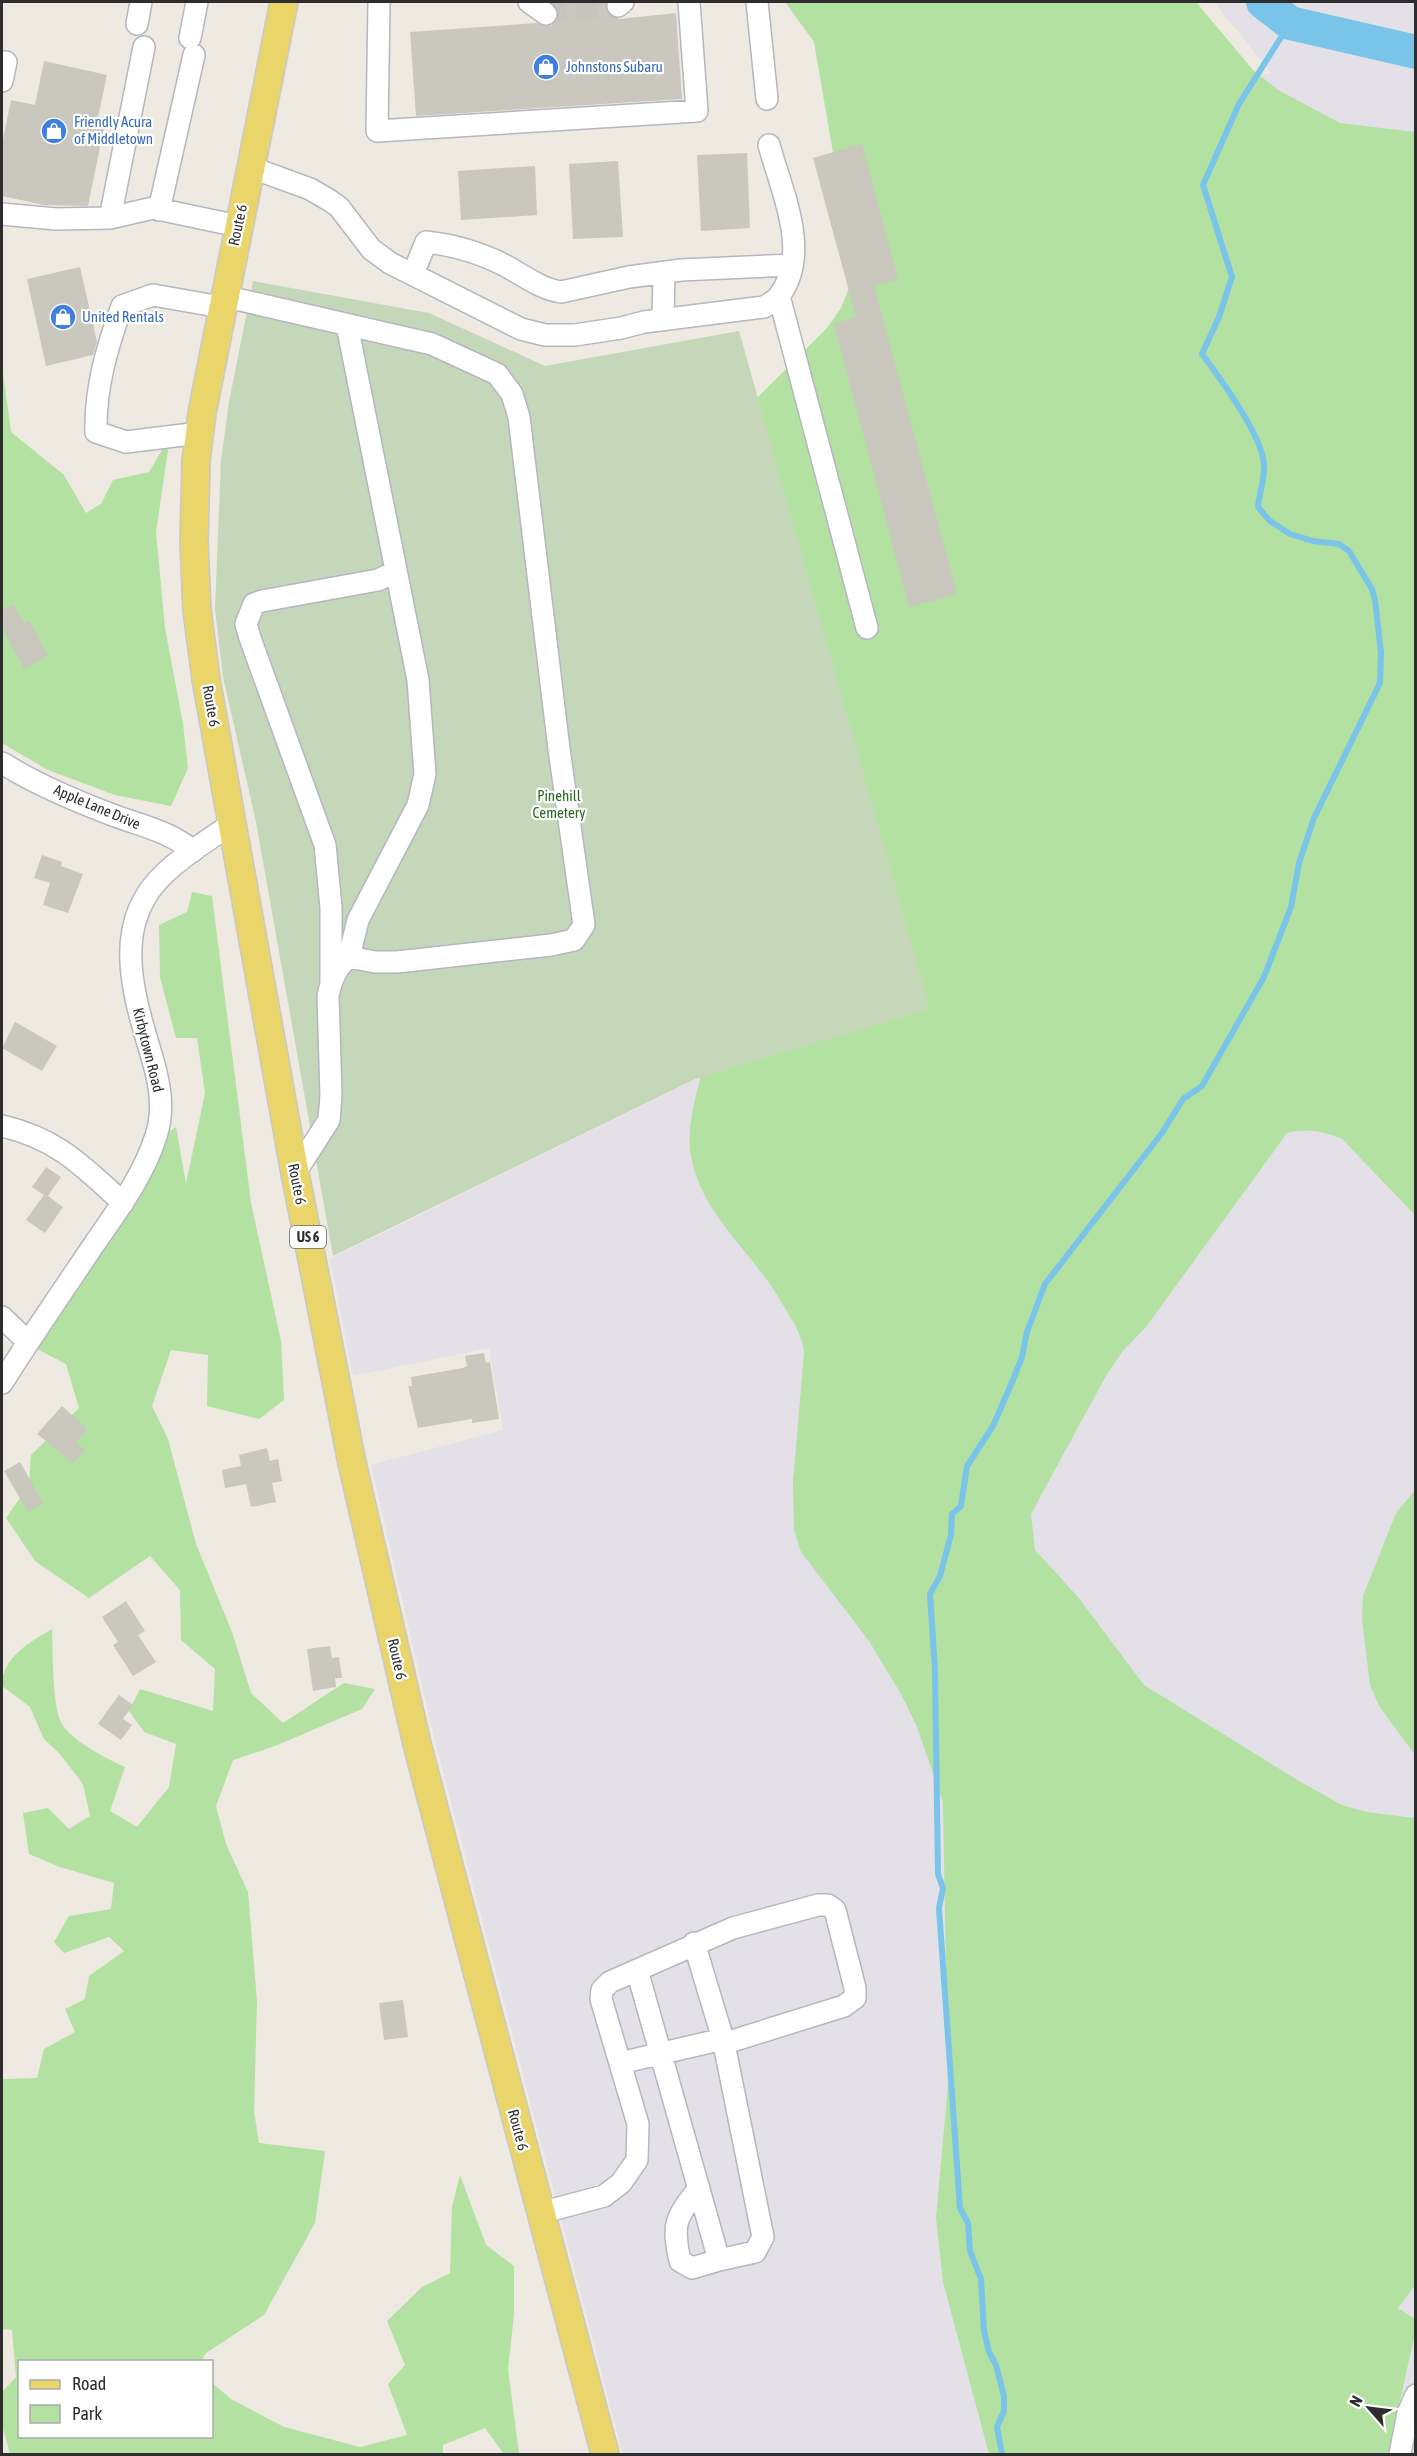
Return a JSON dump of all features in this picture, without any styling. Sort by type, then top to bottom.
[{"type":"main road","name":"Route 6","points":[[284,2],[222,301],[199,433],[194,543],[197,610],[231,824],[295,1173],[352,1462],[399,1667],[540,2213],[605,2454]]},
{"type":"street","points":[[137,24],[141,2]]},
{"type":"street","points":[[159,210],[192,47],[197,2]]},
{"type":"street","points":[[379,2],[377,130],[697,111],[689,2]]},
{"type":"street","points":[[757,2],[767,99]]},
{"type":"street","points":[[110,218],[144,47]]},
{"type":"street","points":[[250,167],[310,189],[329,200],[339,207],[371,249],[390,263],[521,329],[545,335],[575,335],[663,320],[764,307],[779,296],[792,265],[794,237],[770,145]]},
{"type":"street","points":[[2,214],[57,219],[110,218],[153,208],[238,226]]},
{"type":"street","points":[[414,274],[426,242],[449,244],[474,252],[505,265],[550,290],[561,292],[664,272],[792,265]]},
{"type":"street","points":[[663,320],[664,272]]},
{"type":"street","points":[[199,433],[126,442],[96,432],[96,406],[108,344],[122,306],[153,295],[222,301],[414,339],[442,348],[497,374],[512,394],[519,417],[559,749],[584,925],[574,940],[551,945],[397,962],[375,962],[349,957]]},
{"type":"street","points":[[779,296],[867,628]]},
{"type":"street","points":[[330,982],[342,962],[349,957],[358,920],[418,805],[424,785],[418,680],[347,325]]},
{"type":"street","points":[[295,1173],[329,1120],[331,1095],[328,996],[331,907],[325,844],[250,638],[247,617],[254,604],[262,601],[378,580],[395,572]]},
{"type":"street","name":"Apple Lane Drive","points":[[2,763],[107,813],[180,840],[193,851]]},
{"type":"street","name":"Kirbytown Road","points":[[2,1383],[123,1203],[146,1163],[156,1136],[161,1113],[156,1069],[131,982],[130,939],[136,917],[146,896],[167,871],[231,824]]},
{"type":"street","points":[[2,1126],[33,1134],[65,1151],[123,1203]]},
{"type":"street","points":[[2,1317],[28,1342]]},
{"type":"street","points":[[540,2213],[604,2196],[621,2183],[637,2160],[638,2124],[601,1999],[602,1990],[610,1982],[694,1943],[733,1928],[818,1905],[828,1905],[835,1910],[855,1988],[855,1998],[844,2006],[732,2041],[723,2039],[620,2063]]},
{"type":"street","points":[[694,1943],[723,2039],[763,2237],[755,2252],[692,2268],[680,2261],[674,2234],[679,2214],[699,2188]]},
{"type":"street","points":[[637,1970],[719,2260]]},
{"type":"street","points":[[1400,2454],[1408,2413],[1416,2395]]},
{"type":"shaded area","points":[[1214,2],[1415,2],[1415,2454],[623,2454],[435,1741],[371,1465],[503,1430],[489,1348],[353,1376],[330,1259],[696,1079],[931,1011],[954,103],[1271,73]]},
{"type":"green space","points":[[785,2],[1196,2],[1253,70],[1278,90],[1340,123],[1415,132],[1415,1215],[1342,1139],[1314,1131],[1287,1133],[1146,1327],[1122,1352],[1107,1374],[1031,1514],[1035,1550],[1078,1597],[1144,1685],[1342,1805],[1366,1812],[1415,1818],[1416,2284],[1398,2308],[1415,2319],[1416,2329],[1388,2454],[989,2454],[943,2282],[936,2218],[948,2085],[943,1802],[917,1727],[901,1694],[869,1641],[801,1552],[794,1530],[793,1482],[803,1345],[796,1326],[770,1285],[706,1197],[697,1177],[690,1146],[692,1116],[701,1075],[721,434],[827,328],[841,308],[854,275],[814,42]]},
{"type":"green space","name":"Pinehill Cemetery","points":[[253,281],[429,313],[545,366],[739,331],[930,1009],[695,1079],[333,1256],[256,822],[223,677],[215,609],[221,460],[229,402]]},
{"type":"green space","points":[[2,366],[11,432],[64,475],[86,513],[101,504],[113,480],[149,472],[170,436],[156,532],[165,628],[183,724],[188,768],[171,806],[115,795],[48,770],[2,743]]},
{"type":"green space","points":[[192,892],[212,896],[251,1203],[281,1341],[284,1400],[259,1419],[207,1406],[208,1355],[171,1350],[152,1406],[168,1439],[196,1544],[232,1632],[251,1693],[283,1723],[344,1683],[375,1689],[362,1709],[275,1746],[233,1760],[216,1806],[226,1844],[248,1892],[257,2001],[254,2111],[259,2143],[325,2151],[315,2223],[264,2315],[206,2353],[202,2360],[18,2360],[18,2438],[213,2438],[213,2384],[231,2399],[284,2427],[360,2447],[407,2435],[388,2384],[405,2365],[387,2321],[422,2287],[450,2273],[452,2207],[460,2175],[486,2245],[514,2266],[514,2314],[508,2369],[519,2454],[504,2454],[485,2428],[443,2445],[443,2454],[10,2454],[2,2425],[2,2392],[16,2377],[12,2330],[2,2329],[2,2079],[37,2078],[44,2049],[75,2032],[65,2009],[85,1999],[89,1976],[124,1951],[109,1937],[64,1953],[54,1942],[69,1916],[111,1909],[114,1883],[60,1867],[29,1854],[23,1813],[48,1808],[69,1829],[90,1816],[83,1784],[60,1754],[44,1739],[30,1707],[2,1686],[3,1676],[12,1659],[19,1652],[52,1629],[54,1691],[61,1722],[65,1729],[80,1742],[125,1767],[110,1811],[137,1827],[169,1787],[176,1744],[144,1732],[129,1711],[140,1689],[213,1711],[215,1669],[181,1640],[180,1590],[150,1556],[89,1598],[35,1561],[6,1518],[29,1485],[31,1455],[79,1408],[66,1364],[31,1346],[142,1151],[176,1127],[186,1184],[205,1093],[197,1038],[176,1038],[160,977],[159,925],[187,912]]},
{"type":"green space","points":[[1415,1490],[1415,1755],[1379,1706],[1370,1685],[1362,1619],[1363,1596],[1396,1513]]},
{"type":"building","name":"Johnstons Subaru","points":[[550,2],[606,2],[608,13],[619,19],[676,13],[682,99],[416,116],[410,32],[537,23],[551,26],[559,15],[557,8]]},
{"type":"building","name":"Friendly Acura of Middletown","points":[[44,61],[107,75],[98,117],[106,118],[88,206],[44,205],[2,196],[2,144],[11,100],[35,105]]},
{"type":"building","points":[[862,144],[898,279],[874,286],[957,594],[909,607],[834,324],[856,317],[813,158]]},
{"type":"building","points":[[747,153],[750,228],[701,231],[697,155]]},
{"type":"building","points":[[618,161],[623,237],[573,239],[569,164]]},
{"type":"building","points":[[535,166],[537,215],[461,220],[458,171]]},
{"type":"building","name":"United Rentals","points":[[80,267],[97,342],[93,355],[46,366],[27,279]]},
{"type":"building","points":[[13,604],[24,623],[29,620],[48,656],[24,669],[2,627],[2,611]]},
{"type":"building","points":[[42,855],[62,862],[61,866],[83,874],[68,913],[43,905],[50,883],[34,878]]},
{"type":"building","points":[[15,1022],[57,1046],[42,1071],[2,1048]]},
{"type":"building","points":[[46,1167],[61,1177],[48,1196],[63,1207],[45,1233],[26,1220],[44,1195],[32,1187]]},
{"type":"building","points":[[484,1353],[486,1363],[490,1362],[499,1419],[472,1423],[472,1419],[418,1428],[408,1386],[412,1386],[411,1377],[463,1368],[467,1366],[465,1356]]},
{"type":"building","points":[[62,1406],[87,1429],[76,1442],[85,1450],[73,1463],[37,1434]]},
{"type":"building","points":[[267,1448],[270,1461],[278,1459],[282,1481],[272,1483],[276,1502],[251,1507],[246,1484],[225,1488],[222,1470],[241,1466],[239,1455]]},
{"type":"building","points":[[20,1462],[43,1503],[28,1512],[4,1471]]},
{"type":"building","points":[[126,1601],[145,1631],[138,1635],[156,1662],[133,1676],[113,1645],[118,1642],[102,1617]]},
{"type":"building","points":[[330,1646],[332,1658],[339,1657],[342,1678],[335,1678],[336,1687],[313,1691],[307,1649]]},
{"type":"building","points":[[119,1695],[133,1705],[123,1719],[132,1725],[121,1740],[98,1724]]},
{"type":"building","points":[[403,2000],[408,2037],[384,2040],[379,2003]]},
{"type":"waterway","points":[[1263,2],[1290,23],[1416,52]]},
{"type":"waterway","points":[[1002,2454],[997,2427],[1004,2411],[1004,2396],[984,2331],[981,2279],[970,2251],[968,2223],[960,2208],[939,1908],[943,1888],[938,1874],[935,1670],[930,1594],[940,1576],[951,1535],[952,1514],[961,1506],[967,1466],[993,1426],[1013,1380],[1022,1357],[1027,1332],[1045,1284],[1162,1133],[1183,1099],[1202,1086],[1264,977],[1291,907],[1299,863],[1314,818],[1380,683],[1381,653],[1372,589],[1349,551],[1339,544],[1313,541],[1290,534],[1270,521],[1258,507],[1264,470],[1262,453],[1249,423],[1202,354],[1219,317],[1232,277],[1203,185],[1239,104],[1290,23]]},
{"type":"tunnel","points":[[546,14],[618,6]]},
{"type":"place","name":"Johnstons Subaru","points":[[546,67]]},
{"type":"place","name":"Friendly Acura of Middletown","points":[[54,131]]},
{"type":"place","name":"United Rentals","points":[[63,317]]}]
